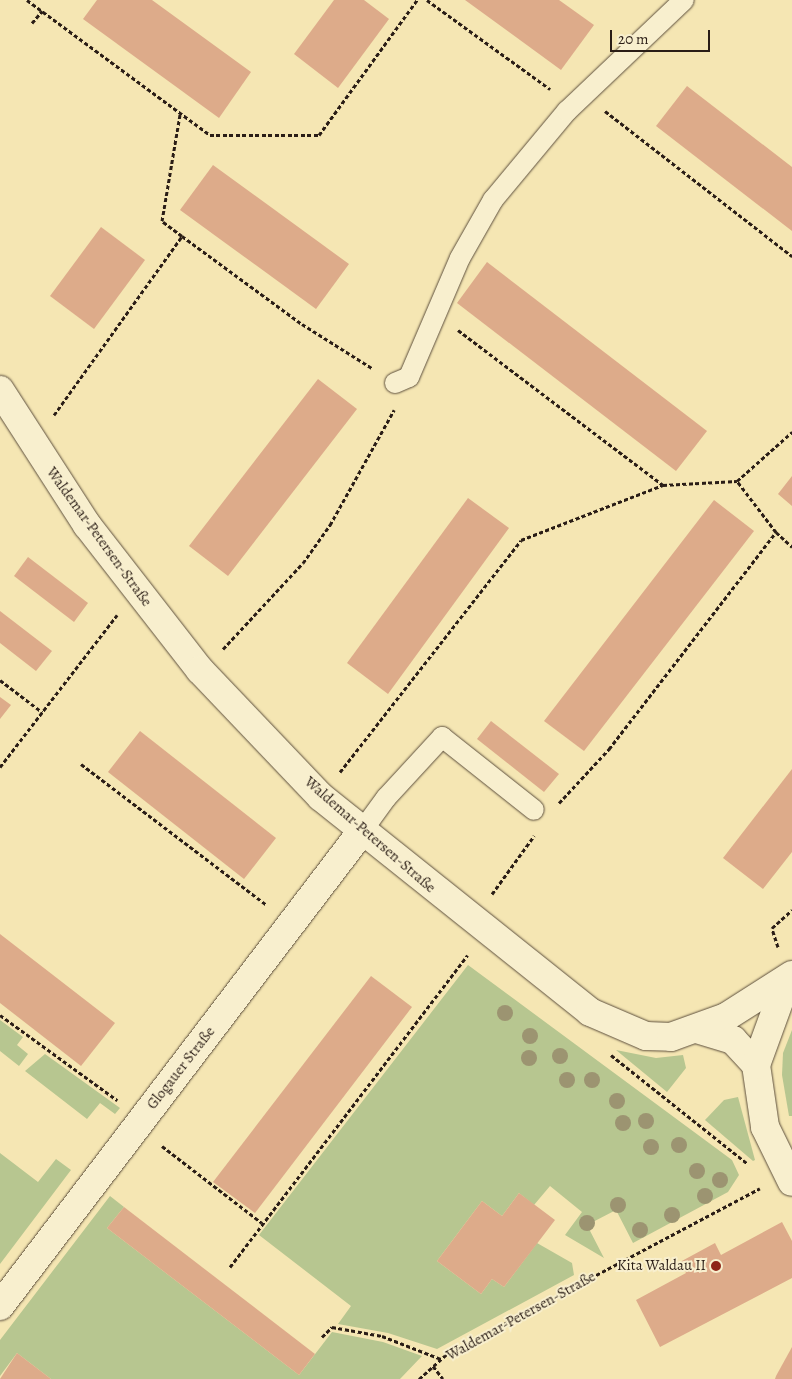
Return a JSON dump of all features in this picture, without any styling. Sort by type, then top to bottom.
[{"type":"street","name":"Waldemar-Petersen-Straße","points":[[0,390],[33,444],[135,591],[200,670],[321,797],[479,927],[590,1012],[646,1036],[671,1037],[696,1029],[758,1000],[790,977]]},
{"type":"street","name":"Glogauer Straße","points":[[0,1306],[362,831]]},
{"type":"street","points":[[789,1178],[765,1127],[756,1065],[790,977]]},
{"type":"street","points":[[696,1029],[733,1040],[756,1065]]},
{"type":"lane","points":[[395,382],[409,377],[438,315],[460,258],[493,200],[579,100],[684,0]]},
{"type":"lane","points":[[362,831],[386,798],[442,737],[534,810]]},
{"type":"path","points":[[27,0],[180,115],[210,135],[319,135],[417,0]]},
{"type":"path","points":[[426,0],[579,100],[792,256]]},
{"type":"path","points":[[32,23],[42,11]]},
{"type":"path","points":[[180,115],[162,221],[302,324],[395,382],[394,411],[330,525],[264,608],[200,670]]},
{"type":"path","points":[[33,444],[182,236]]},
{"type":"path","points":[[438,315],[663,484]]},
{"type":"path","points":[[321,797],[521,540],[663,484],[737,481],[792,432]]},
{"type":"path","points":[[737,481],[776,532],[792,546]]},
{"type":"path","points":[[554,808],[609,749],[776,532]]},
{"type":"path","points":[[0,767],[135,591]]},
{"type":"path","points":[[0,680],[42,712]]},
{"type":"path","points":[[81,764],[292,924]]},
{"type":"path","points":[[230,1267],[479,927],[537,832]]},
{"type":"path","points":[[790,977],[772,928],[792,910]]},
{"type":"path","points":[[590,1012],[612,1058],[751,1167],[789,1178]]},
{"type":"path","points":[[0,1015],[139,1123],[262,1224]]},
{"type":"path","name":"Waldemar-Petersen-Straße","points":[[419,1379],[442,1359],[789,1178]]},
{"type":"path","points":[[322,1337],[332,1327],[374,1335],[442,1359]]},
{"type":"path","points":[[433,1366],[443,1379]]},
{"type":"green space","points":[[468,965],[732,1160],[739,1175],[728,1192],[633,1243],[616,1210],[587,1225],[604,1258],[565,1235],[582,1212],[550,1186],[534,1205],[519,1193],[502,1216],[482,1201],[437,1261],[481,1294],[492,1279],[504,1287],[537,1243],[572,1263],[574,1275],[437,1349],[388,1333],[338,1324],[351,1306],[259,1235]]},
{"type":"green space","points":[[0,1020],[23,1037],[17,1045],[28,1054],[19,1066],[0,1051]]},
{"type":"green space","points":[[792,1030],[792,1116],[789,1116],[782,1075],[783,1053]]},
{"type":"green space","points":[[616,1050],[656,1058],[683,1055],[686,1068],[667,1092]]},
{"type":"green space","points":[[45,1054],[120,1108],[115,1114],[100,1103],[87,1119],[25,1071]]},
{"type":"green space","points":[[738,1097],[755,1160],[753,1161],[705,1120],[724,1100]]},
{"type":"green space","points":[[0,1153],[38,1182],[56,1159],[71,1170],[0,1264]]},
{"type":"green space","points":[[110,1196],[124,1207],[107,1228],[299,1375],[332,1332],[383,1342],[422,1356],[400,1379],[51,1379],[17,1353],[0,1376],[0,1340]]},
{"type":"building","points":[[97,0],[152,0],[251,72],[219,118],[83,19]]},
{"type":"building","points":[[334,0],[364,0],[389,19],[338,88],[294,54]]},
{"type":"building","points":[[465,0],[559,0],[594,25],[561,70]]},
{"type":"building","points":[[687,86],[792,167],[792,231],[656,126]]},
{"type":"building","points":[[213,165],[349,264],[316,309],[180,210]]},
{"type":"building","points":[[101,227],[145,260],[94,329],[50,296]]},
{"type":"building","points":[[487,262],[707,431],[676,471],[457,303]]},
{"type":"building","points":[[318,379],[357,409],[228,576],[189,546]]},
{"type":"building","points":[[792,476],[792,506],[778,494]]},
{"type":"building","points":[[468,498],[509,528],[388,694],[347,663]]},
{"type":"building","points":[[714,500],[754,531],[584,751],[544,721]]},
{"type":"building","points":[[28,557],[88,603],[74,622],[14,576]]},
{"type":"building","points":[[0,611],[52,651],[36,671],[0,643]]},
{"type":"building","points":[[0,697],[11,705],[0,719]]},
{"type":"building","points":[[491,721],[559,774],[544,792],[477,739]]},
{"type":"building","points":[[140,731],[276,838],[244,879],[108,772]]},
{"type":"building","points":[[792,769],[792,852],[763,889],[723,858]]},
{"type":"building","points":[[0,934],[115,1023],[81,1066],[0,1003]]},
{"type":"building","points":[[371,976],[412,1007],[255,1213],[213,1182]]},
{"type":"building","points":[[519,1193],[555,1220],[504,1287],[492,1279],[481,1294],[437,1261],[482,1201],[502,1216]]},
{"type":"building","points":[[124,1207],[315,1354],[299,1375],[107,1228]]},
{"type":"building","points":[[782,1222],[792,1241],[792,1278],[660,1347],[636,1300],[686,1273],[680,1262],[715,1243],[721,1255]]},
{"type":"building","points":[[792,1347],[792,1379],[775,1379],[776,1376]]},
{"type":"building","points":[[17,1353],[51,1379],[0,1379]]},
{"type":"place","name":"Kita Waldau II","points":[[716,1266]]}]
